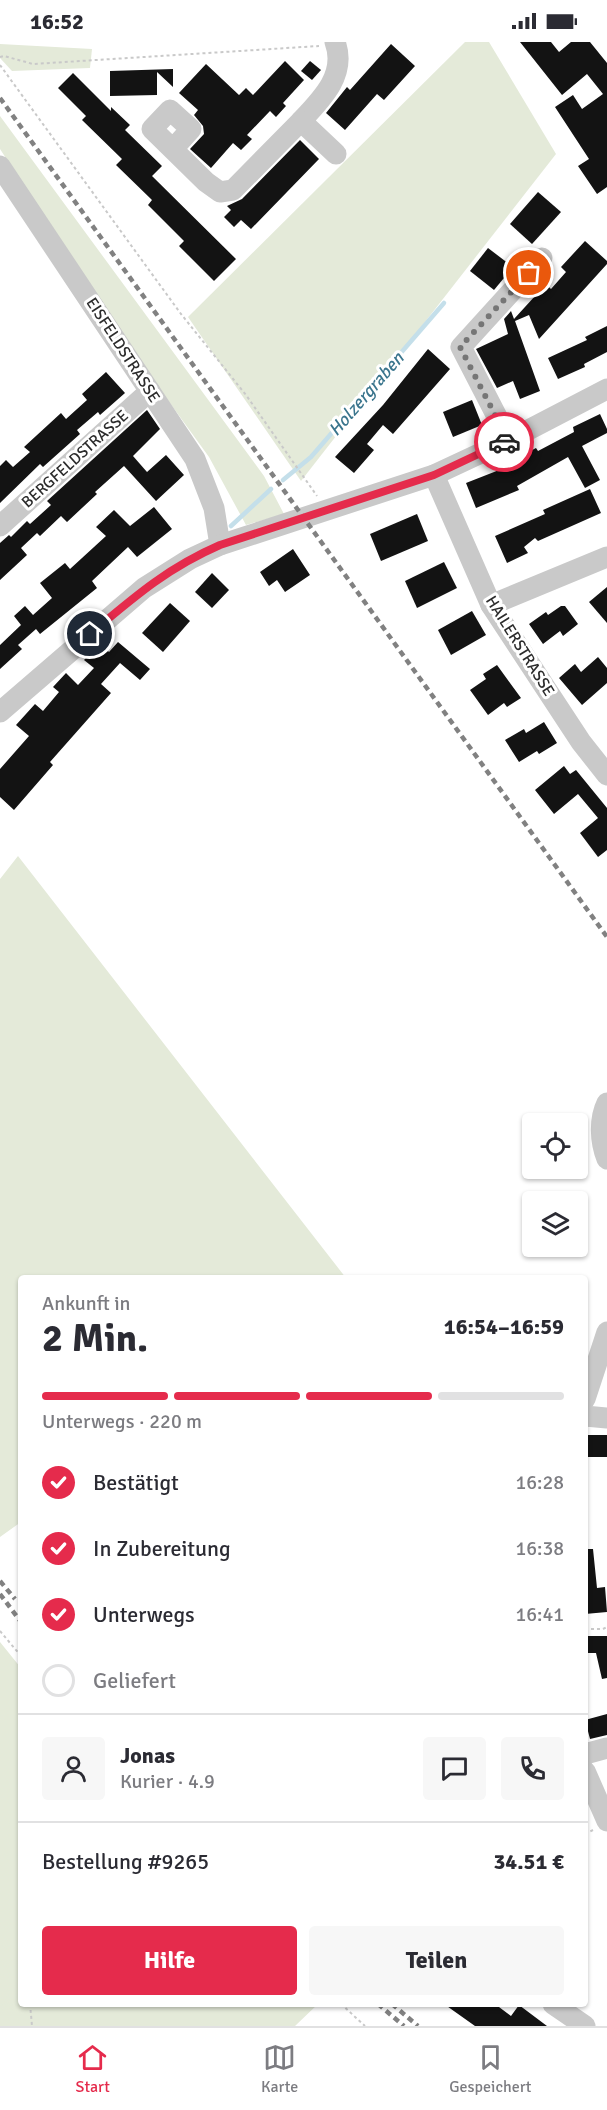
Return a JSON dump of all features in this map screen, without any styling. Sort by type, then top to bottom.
[{"type":"street","points":[[173,149],[206,182],[220,192],[233,190],[301,121],[330,86],[339,68],[336,44]]},
{"type":"street","points":[[301,121],[336,154]]},
{"type":"street","name":"EISFELDSTRASSE","points":[[0,166],[195,459],[214,508],[220,545]]},
{"type":"street","points":[[508,440],[460,347],[542,258]]},
{"type":"street","points":[[0,712],[144,588],[190,559],[220,545],[434,475],[607,389]]},
{"type":"street","name":"BERGFELDSTRASSE","points":[[0,526],[150,391]]},
{"type":"street","name":"HAILERSTRASSE","points":[[434,475],[491,605],[581,742],[607,775]]},
{"type":"street","points":[[491,605],[607,557]]},
{"type":"street","points":[[607,1102],[602,1113],[603,1149],[607,1159]]},
{"type":"street","points":[[588,1390],[607,1332]]},
{"type":"street","points":[[588,1416],[607,1418]]},
{"type":"street","points":[[588,1753],[607,1748]]},
{"type":"street","points":[[588,1778],[607,1821]]},
{"type":"street","points":[[557,2007],[585,2026]]},
{"type":"path","points":[[0,57],[4,56],[33,64],[336,44]]},
{"type":"path","points":[[0,65],[181,314],[246,395],[327,511]]},
{"type":"path","points":[[588,1629],[607,1627]]},
{"type":"path","points":[[0,1631],[18,1652]]},
{"type":"path","points":[[30,2007],[32,2026]]},
{"type":"path","points":[[344,2007],[365,2026]]},
{"type":"green space","points":[[465,42],[489,42],[556,154],[301,481],[188,317]]},
{"type":"green space","points":[[0,44],[92,49],[90,68],[12,71],[0,58]]},
{"type":"green space","points":[[0,116],[264,476],[284,514],[246,525],[209,457],[125,341],[0,149]]},
{"type":"green space","points":[[18,856],[344,1275],[18,1275],[18,1524],[0,1537],[0,879]]},
{"type":"green space","points":[[0,1642],[18,1664],[18,2007],[315,2007],[295,2026],[0,2026]]},
{"type":"building","points":[[520,42],[551,42],[559,52],[571,42],[590,42],[607,63],[607,187],[597,194],[578,166],[589,159],[555,107],[573,95],[582,109],[603,94],[587,74],[562,95]]},
{"type":"building","points":[[391,44],[415,66],[384,100],[377,94],[345,130],[326,113],[347,87],[350,90]]},
{"type":"building","points":[[285,61],[304,80],[283,103],[286,106],[276,117],[270,111],[247,135],[252,139],[241,150],[233,143],[211,168],[190,149],[204,134],[203,126],[194,115],[198,110],[179,93],[206,64],[239,95],[246,88],[253,95]]},
{"type":"building","points":[[310,61],[321,70],[312,80],[301,71]]},
{"type":"building","points":[[173,69],[173,87],[157,72],[157,95],[110,96],[110,71]]},
{"type":"building","points":[[73,73],[111,111],[111,107],[130,125],[125,130],[162,166],[152,176],[236,259],[214,281],[179,246],[184,241],[148,205],[152,200],[116,165],[122,159],[82,120],[86,116],[58,88]]},
{"type":"building","points":[[300,140],[319,159],[251,229],[241,220],[234,227],[224,217],[231,210],[227,206],[242,199]]},
{"type":"building","points":[[538,192],[561,212],[532,244],[510,224]]},
{"type":"building","points":[[585,241],[607,261],[607,264],[539,339],[529,315],[515,321],[540,391],[520,399],[513,381],[497,388],[476,349],[508,334],[504,319],[511,311],[514,319],[546,284],[551,289],[566,272],[561,267]]},
{"type":"building","points":[[488,248],[513,267],[494,290],[470,271]]},
{"type":"building","points":[[607,326],[607,352],[584,364],[585,367],[558,379],[548,358],[587,340],[585,337]]},
{"type":"building","points":[[428,349],[450,369],[393,434],[383,425],[367,444],[374,450],[354,473],[335,457],[383,405]]},
{"type":"building","points":[[106,372],[125,393],[100,415],[98,412],[77,430],[80,434],[43,467],[40,464],[0,503],[0,466],[6,460],[13,467],[30,452],[24,447],[61,413],[66,419],[87,400],[82,394]]},
{"type":"building","points":[[472,400],[482,425],[453,437],[443,412]]},
{"type":"building","points":[[147,410],[160,429],[133,456],[147,472],[166,455],[184,475],[156,501],[124,466],[67,522],[61,516],[40,536],[37,533],[21,548],[27,555],[0,580],[0,543],[9,535],[11,537],[27,521],[30,524],[51,505],[47,501]]},
{"type":"building","points":[[600,414],[607,433],[582,446],[600,480],[585,488],[568,457],[517,486],[519,490],[476,508],[466,483],[517,463],[515,459],[536,448],[538,451],[574,432],[573,427]]},
{"type":"building","points":[[590,489],[601,513],[538,541],[535,538],[524,547],[528,553],[507,563],[495,536],[545,514],[543,510]]},
{"type":"building","points":[[154,507],[172,529],[137,557],[128,547],[92,581],[97,588],[40,634],[36,629],[18,645],[22,649],[0,669],[0,645],[21,625],[14,616],[25,606],[33,615],[52,598],[40,583],[65,563],[70,569],[106,536],[96,527],[114,510],[130,526]]},
{"type":"building","points":[[417,514],[428,541],[381,561],[370,534]]},
{"type":"building","points":[[293,549],[310,575],[285,592],[277,580],[269,586],[260,572]]},
{"type":"building","points":[[444,562],[457,588],[417,608],[405,581]]},
{"type":"building","points":[[212,573],[229,590],[212,608],[195,592]]},
{"type":"building","points":[[607,587],[607,623],[589,602]]},
{"type":"building","points":[[170,603],[190,621],[163,652],[142,633]]},
{"type":"building","points":[[561,606],[565,606],[578,624],[563,636],[560,631],[543,644],[529,624],[546,612],[548,615]]},
{"type":"building","points":[[472,611],[486,635],[451,655],[438,630]]},
{"type":"building","points":[[118,642],[150,669],[140,680],[120,663],[101,684],[111,693],[50,762],[53,765],[14,810],[0,797],[0,769],[29,736],[16,725],[35,704],[43,711],[59,692],[53,687],[66,673],[78,685],[94,668],[84,660],[100,643],[109,652]]},
{"type":"building","points":[[598,657],[607,668],[607,683],[582,705],[559,678],[575,664],[581,672]]},
{"type":"building","points":[[497,665],[521,698],[507,707],[504,703],[488,715],[470,690],[486,679],[483,674]]},
{"type":"building","points":[[544,722],[557,743],[519,762],[505,740],[524,729],[526,733]]},
{"type":"building","points":[[564,766],[570,774],[576,770],[607,808],[607,850],[598,857],[580,833],[598,818],[578,794],[554,814],[535,790]]},
{"type":"building","points":[[588,1435],[607,1435],[607,1457],[588,1457]]},
{"type":"building","points":[[588,1549],[593,1549],[597,1588],[605,1587],[607,1612],[588,1614]]},
{"type":"building","points":[[588,1636],[607,1636],[607,1678],[602,1679],[596,1653],[588,1653]]},
{"type":"building","points":[[607,1714],[607,1735],[590,1739],[588,1719]]},
{"type":"building","points":[[448,2007],[499,2007],[511,2016],[518,2007],[522,2007],[547,2026],[475,2026]]},
{"type":"waterway","name":"Holzergraben","points":[[283,480],[311,457],[444,303]]},
{"type":"waterway","name":"Holzergraben","points":[[231,526],[271,489]]},
{"type":"railway","points":[[0,98],[607,937]]},
{"type":"railway","points":[[0,1581],[15,1599]]},
{"type":"railway","points":[[0,1594],[18,1618]]},
{"type":"railway","points":[[382,2007],[404,2026]]},
{"type":"railway","points":[[396,2007],[418,2026]]},
{"type":"way so far","points":[[504,442],[508,440],[460,347],[529,273]]},
{"type":"route","points":[[90,634],[144,588],[190,559],[220,545],[434,475],[504,442]]}]
